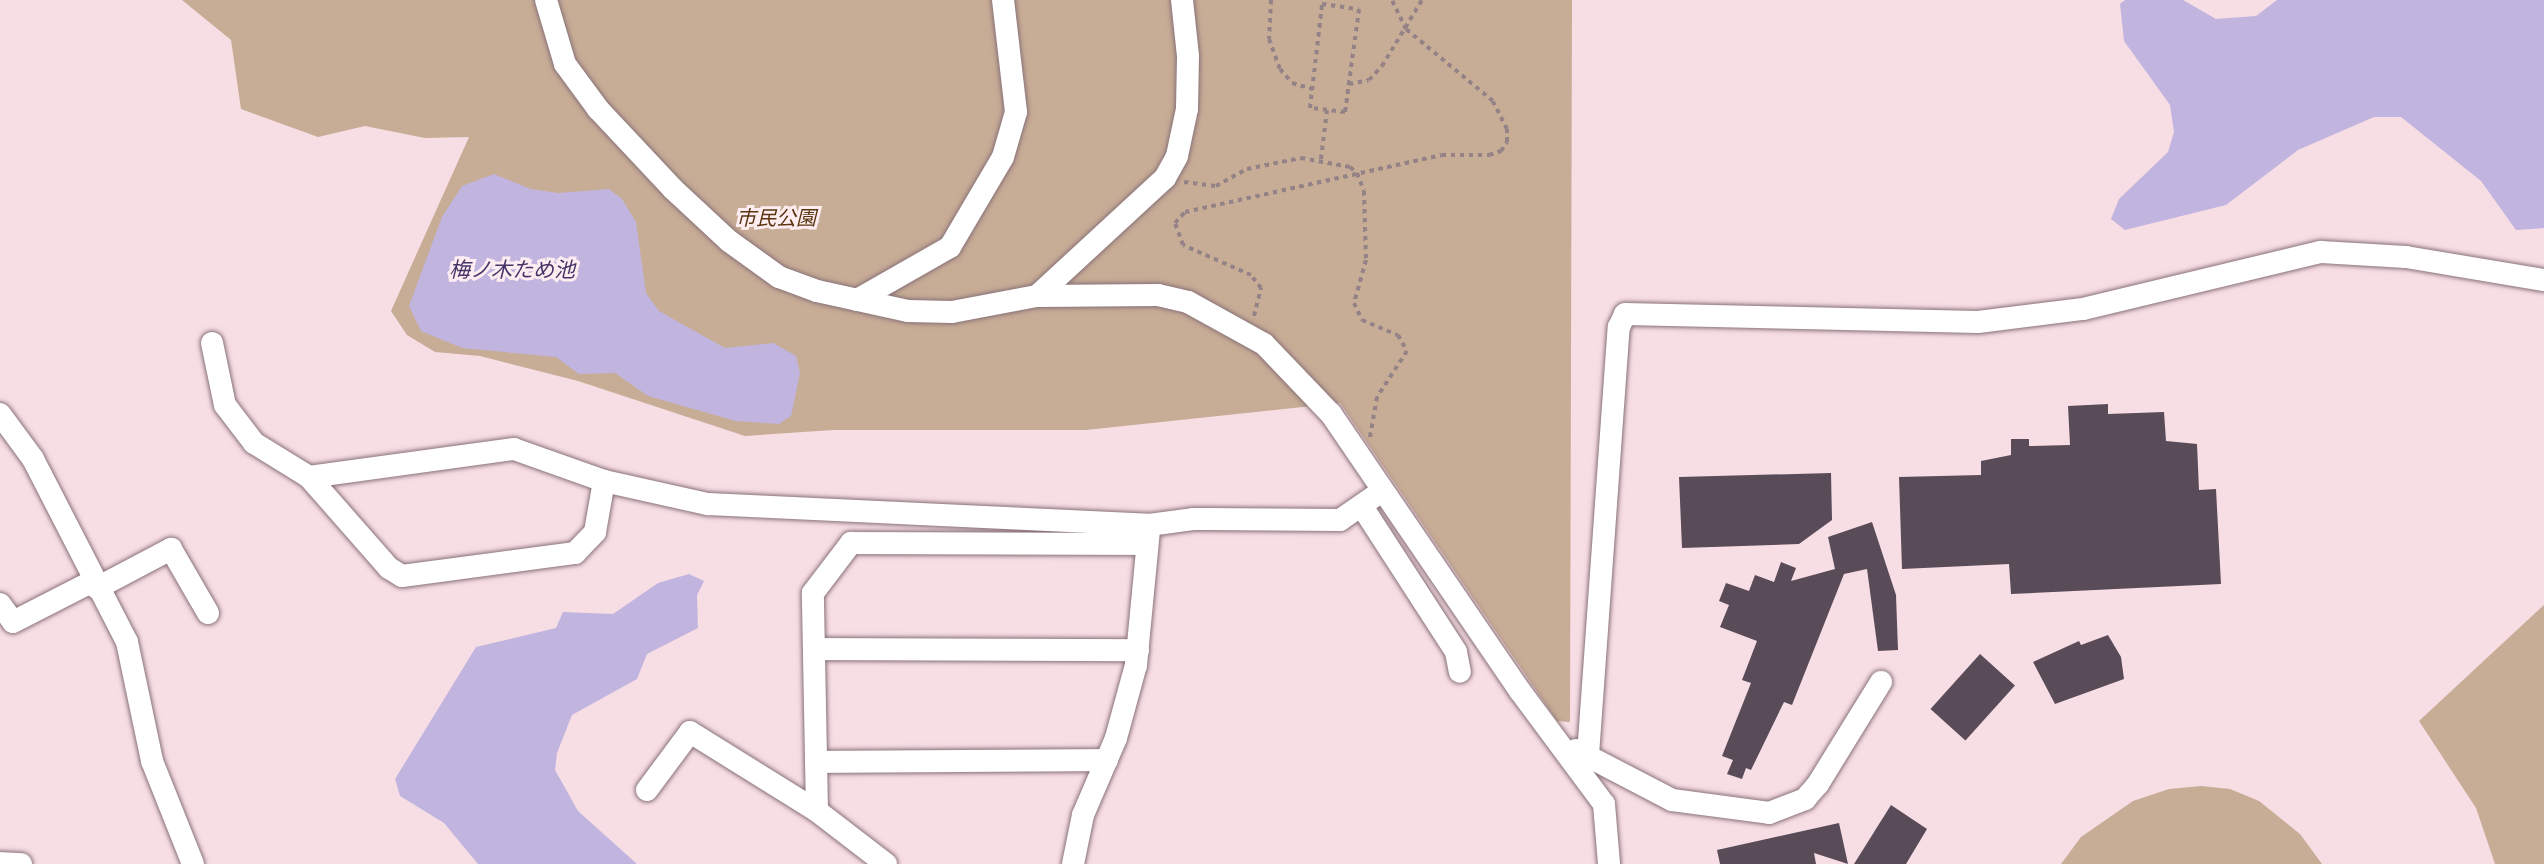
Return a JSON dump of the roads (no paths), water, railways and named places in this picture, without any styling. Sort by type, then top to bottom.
[{"type":"street","points":[[546,0],[565,64],[673,189],[779,277],[856,300],[908,311],[952,312],[1036,296],[1158,295],[1188,302],[1246,333],[1299,376],[1366,466],[1555,742],[1604,804],[1610,864]]},
{"type":"street","points":[[856,300],[950,247],[1003,157],[1016,112],[1003,0]]},
{"type":"street","points":[[1036,296],[1165,178],[1178,156],[1187,110],[1182,0]]},
{"type":"street","points":[[1588,754],[1619,327],[1624,314],[1978,322],[2083,309],[2321,252],[2406,257],[2544,280]]},
{"type":"street","points":[[212,343],[225,405],[254,443],[309,477],[389,568],[402,576],[575,553],[595,532],[604,481]]},
{"type":"street","points":[[0,414],[33,459],[95,584],[127,642],[152,761],[193,864]]},
{"type":"street","points":[[309,477],[514,449],[604,481],[708,504],[1148,535]]},
{"type":"street","points":[[817,811],[813,593],[851,543],[1148,535],[1193,519],[1325,522],[1363,508],[1382,491]]},
{"type":"street","points":[[1363,508],[1456,652],[1460,672]]},
{"type":"street","points":[[1073,864],[1083,815],[1107,760],[1138,650],[1148,535]]},
{"type":"street","points":[[0,604],[13,622],[171,549],[208,613]]},
{"type":"street","points":[[814,650],[1138,650]]},
{"type":"street","points":[[1555,742],[1588,754],[1672,800],[1742,811],[1790,808],[1805,799],[1840,754],[1881,682]]},
{"type":"street","points":[[647,790],[690,732],[817,811],[886,864]]},
{"type":"street","points":[[816,762],[1107,760]]},
{"type":"street","points":[[0,863],[21,864]]},
{"type":"water","points":[[2125,0],[2183,0],[2216,19],[2256,16],[2277,0],[2544,0],[2544,228],[2516,230],[2481,181],[2401,117],[2374,117],[2298,150],[2226,205],[2125,230],[2111,219],[2119,199],[2168,152],[2174,132],[2170,105],[2124,41],[2120,4]]},
{"type":"water","name":"梅ノ木ため池","points":[[494,174],[531,189],[558,193],[609,189],[622,199],[636,222],[646,293],[659,311],[725,348],[773,343],[796,356],[800,373],[791,416],[779,424],[736,421],[648,396],[615,373],[579,374],[556,357],[462,348],[421,331],[409,306],[442,217],[462,186]]},
{"type":"water","points":[[689,574],[704,581],[697,595],[698,628],[647,654],[637,679],[572,715],[557,753],[555,770],[578,811],[637,864],[478,864],[444,823],[400,796],[395,779],[476,647],[556,628],[563,612],[613,614],[658,583]]},
{"type":"park label","name":"市民公園","points":[[776,217]]}]
